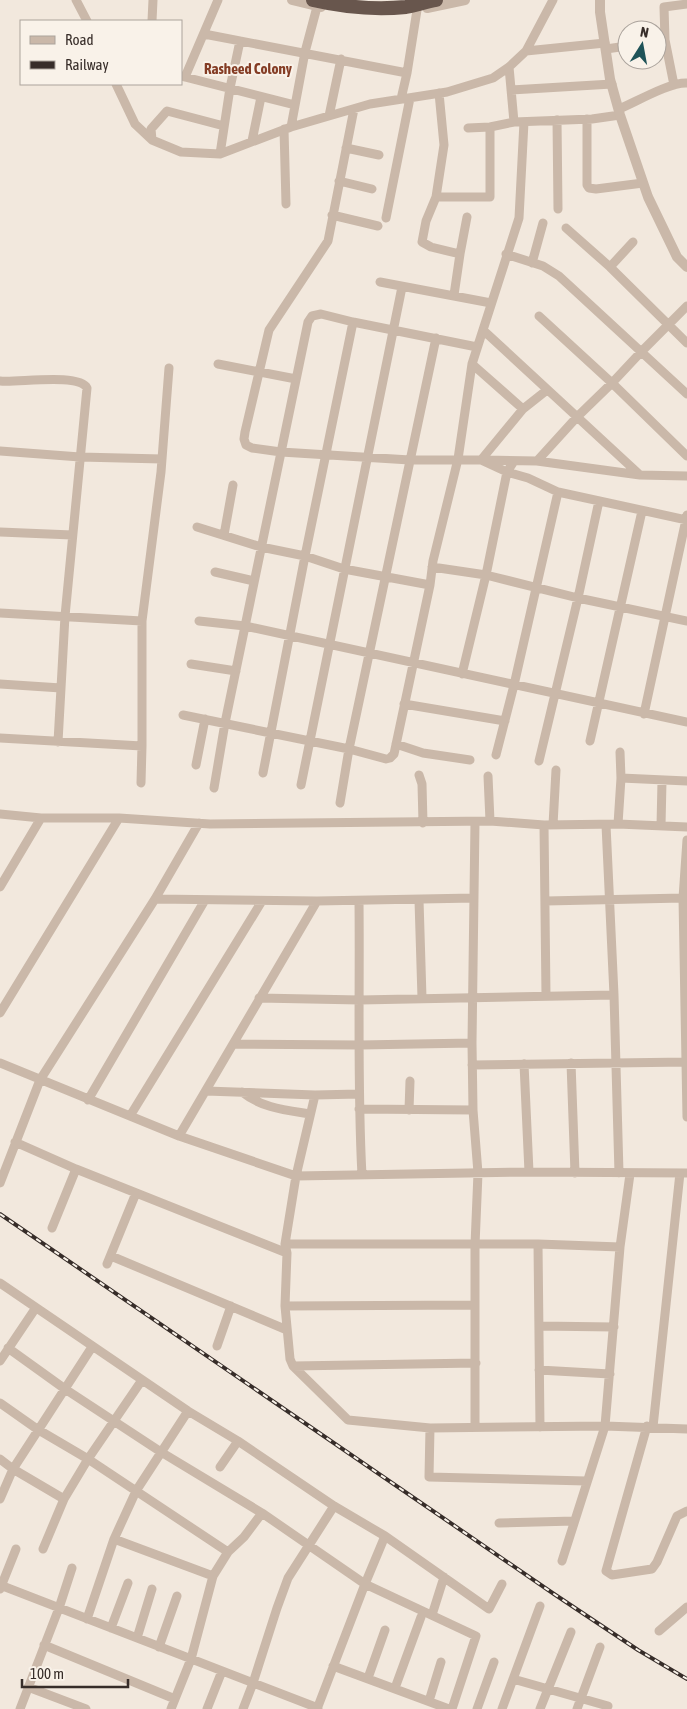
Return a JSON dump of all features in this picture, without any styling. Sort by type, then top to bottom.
[{"type":"highway","points":[[351,0],[399,0]]},
{"type":"highway","points":[[315,3],[337,6],[388,7],[406,6],[436,0]]},
{"type":"street","points":[[76,0],[86,20]]},
{"type":"street","points":[[152,20],[153,0]]},
{"type":"street","points":[[218,0],[183,77],[295,105]]},
{"type":"street","points":[[292,0],[383,12],[417,10],[465,0]]},
{"type":"street","points":[[116,85],[135,124],[152,140],[181,152],[220,154],[252,140],[288,128],[370,104],[439,93],[492,78],[509,67],[526,51],[552,0]]},
{"type":"street","points":[[600,0],[612,84],[643,183],[677,257],[687,267]]},
{"type":"street","points":[[286,204],[288,128],[295,105],[315,3]]},
{"type":"street","points":[[663,20],[664,7],[687,4]]},
{"type":"street","points":[[386,218],[406,98],[407,73],[417,10]]},
{"type":"street","points":[[204,34],[407,73]]},
{"type":"street","points":[[220,154],[230,88],[240,41]]},
{"type":"street","points":[[526,51],[617,46]]},
{"type":"street","points":[[329,116],[340,59]]},
{"type":"street","points":[[667,61],[674,85]]},
{"type":"street","points":[[509,67],[514,122]]},
{"type":"street","points":[[468,128],[490,127],[514,122],[587,119],[620,112],[674,85],[687,83]]},
{"type":"street","points":[[511,90],[612,84]]},
{"type":"street","points":[[439,93],[444,145],[436,197],[426,221],[422,242],[431,248],[460,254]]},
{"type":"street","points":[[252,140],[261,97]]},
{"type":"street","points":[[354,109],[328,241],[269,330],[244,440],[246,445],[252,448],[281,452],[410,460],[537,461],[640,475],[687,476]]},
{"type":"street","points":[[152,140],[151,129],[167,111],[224,126]]},
{"type":"street","points":[[587,119],[589,188],[643,183]]},
{"type":"street","points":[[557,120],[558,209]]},
{"type":"street","points":[[183,715],[309,740],[386,758],[390,758],[394,754],[430,585],[432,567],[458,459],[472,364],[519,218],[524,122]]},
{"type":"street","points":[[436,197],[490,197],[490,127]]},
{"type":"street","points":[[346,148],[379,155]]},
{"type":"street","points":[[339,181],[372,189]]},
{"type":"street","points":[[332,215],[378,226]]},
{"type":"street","points":[[454,295],[467,217]]},
{"type":"street","points":[[532,263],[543,223]]},
{"type":"street","points":[[566,228],[687,343]]},
{"type":"street","points":[[610,268],[633,242]]},
{"type":"street","points":[[506,254],[543,266],[559,276],[687,394]]},
{"type":"street","points":[[380,282],[491,302]]},
{"type":"street","points":[[301,785],[402,287]]},
{"type":"street","points":[[537,461],[687,306]]},
{"type":"street","points":[[214,788],[225,723],[308,322],[312,316],[321,314],[477,346]]},
{"type":"street","points":[[539,316],[687,456]]},
{"type":"street","points":[[263,773],[325,454],[354,322]]},
{"type":"street","points":[[483,330],[640,475]]},
{"type":"street","points":[[340,803],[349,749],[436,338]]},
{"type":"street","points":[[218,364],[296,379]]},
{"type":"street","points":[[472,364],[524,409]]},
{"type":"street","points":[[141,783],[142,621],[162,459],[169,368]]},
{"type":"street","points":[[0,381],[59,379],[86,385],[88,388],[65,616],[58,742]]},
{"type":"street","points":[[481,460],[524,409],[547,390]]},
{"type":"street","points":[[0,451],[80,457],[162,459]]},
{"type":"street","points":[[481,460],[558,492],[642,511],[687,518],[644,714]]},
{"type":"street","points":[[462,674],[486,575],[507,472],[514,460]]},
{"type":"street","points":[[224,534],[233,485]]},
{"type":"street","points":[[496,755],[558,492]]},
{"type":"street","points":[[539,761],[599,501]]},
{"type":"street","points":[[590,741],[642,511]]},
{"type":"street","points":[[197,527],[261,547],[305,556],[344,569],[430,585]]},
{"type":"street","points":[[0,532],[72,535]]},
{"type":"street","points":[[432,567],[486,575],[578,598],[687,621]]},
{"type":"street","points":[[215,572],[254,581]]},
{"type":"street","points":[[0,613],[142,621]]},
{"type":"street","points":[[199,621],[245,626],[687,722]]},
{"type":"street","points":[[191,664],[236,671]]},
{"type":"street","points":[[0,684],[61,688]]},
{"type":"street","points":[[404,704],[505,721]]},
{"type":"street","points":[[196,765],[204,719]]},
{"type":"street","points":[[0,738],[142,746]]},
{"type":"street","points":[[396,744],[423,753],[470,760]]},
{"type":"street","points":[[618,824],[621,778],[620,752]]},
{"type":"street","points":[[546,996],[546,901],[549,824],[556,770]]},
{"type":"street","points":[[419,775],[422,784],[423,823]]},
{"type":"street","points":[[488,776],[490,821]]},
{"type":"street","points":[[621,778],[687,781]]},
{"type":"street","points":[[661,826],[662,781]]},
{"type":"street","points":[[0,814],[41,818],[118,818],[199,823],[423,823],[490,821],[549,824],[687,826]]},
{"type":"street","points":[[1,885],[41,818]]},
{"type":"street","points":[[0,1013],[118,818]]},
{"type":"street","points":[[475,822],[472,1065],[478,1173],[475,1305],[476,1426]]},
{"type":"street","points":[[0,1183],[40,1080],[155,899],[199,823]]},
{"type":"street","points":[[606,824],[614,995],[619,1173]]},
{"type":"street","points":[[687,840],[683,898],[687,1117]]},
{"type":"street","points":[[155,899],[359,901],[474,898]]},
{"type":"street","points":[[546,901],[609,898],[683,898]]},
{"type":"street","points":[[88,1100],[205,900]]},
{"type":"street","points":[[419,900],[422,998]]},
{"type":"street","points":[[130,1116],[262,901]]},
{"type":"street","points":[[178,1136],[317,901]]},
{"type":"street","points":[[359,901],[359,1109],[362,1175]]},
{"type":"street","points":[[259,998],[360,1000],[614,995]]},
{"type":"street","points":[[234,1044],[360,1045],[472,1043]]},
{"type":"street","points":[[472,1065],[686,1062]]},
{"type":"street","points":[[0,1063],[178,1136],[296,1176],[529,1172],[684,1173],[650,1426],[606,1571],[612,1575],[652,1568],[658,1562],[677,1516],[687,1511]]},
{"type":"street","points":[[571,1063],[575,1173]]},
{"type":"street","points":[[524,1064],[529,1172]]},
{"type":"street","points":[[409,1110],[410,1080]]},
{"type":"street","points":[[206,1091],[315,1095],[359,1094]]},
{"type":"street","points":[[242,1092],[254,1102],[310,1114]]},
{"type":"street","points":[[315,1095],[296,1176],[286,1249],[285,1306],[287,1330],[290,1359],[293,1366],[348,1420],[430,1428],[476,1426],[650,1426],[687,1429]]},
{"type":"street","points":[[359,1109],[474,1110]]},
{"type":"street","points":[[15,1142],[136,1193],[286,1249],[538,1244],[620,1247]]},
{"type":"street","points":[[52,1228],[76,1169]]},
{"type":"street","points":[[562,1561],[605,1426],[620,1247],[630,1174]]},
{"type":"street","points":[[136,1193],[109,1260],[231,1306],[287,1330]]},
{"type":"street","points":[[538,1244],[540,1427]]},
{"type":"street","points":[[0,1283],[188,1411],[238,1441],[334,1506],[385,1536],[489,1609],[502,1584]]},
{"type":"street","points":[[285,1306],[475,1305]]},
{"type":"street","points":[[217,1346],[231,1306]]},
{"type":"street","points":[[0,1361],[35,1308]]},
{"type":"street","points":[[539,1326],[614,1327]]},
{"type":"street","points":[[0,1500],[13,1469],[92,1347]]},
{"type":"street","points":[[8,1348],[65,1389],[161,1452],[262,1513],[365,1584],[476,1636],[450,1709],[333,1666]]},
{"type":"street","points":[[293,1366],[476,1363]]},
{"type":"street","points":[[539,1370],[610,1374]]},
{"type":"street","points":[[43,1549],[64,1499],[113,1420],[142,1380]]},
{"type":"street","points":[[0,1403],[37,1430],[88,1459],[228,1552]]},
{"type":"street","points":[[87,1619],[114,1539],[136,1491],[188,1411]]},
{"type":"street","points":[[430,1428],[429,1477],[586,1481]]},
{"type":"street","points":[[220,1467],[238,1441]]},
{"type":"street","points":[[0,1459],[13,1469],[64,1499]]},
{"type":"street","points":[[243,1709],[288,1578],[334,1506]]},
{"type":"street","points":[[171,1709],[191,1659],[213,1576],[228,1552],[244,1537],[262,1513]]},
{"type":"street","points":[[499,1523],[574,1521]]},
{"type":"street","points":[[16,1549],[0,1587],[317,1708],[385,1536]]},
{"type":"street","points":[[114,1539],[213,1576]]},
{"type":"street","points":[[20,1709],[59,1608],[72,1568]]},
{"type":"street","points":[[432,1615],[444,1577]]},
{"type":"street","points":[[111,1628],[128,1583]]},
{"type":"street","points":[[136,1638],[152,1589]]},
{"type":"street","points":[[159,1647],[177,1596]]},
{"type":"street","points":[[502,1709],[540,1606]]},
{"type":"street","points":[[658,1631],[687,1608]]},
{"type":"street","points":[[395,1688],[421,1617]]},
{"type":"street","points":[[368,1678],[385,1630]]},
{"type":"street","points":[[540,1709],[571,1632]]},
{"type":"street","points":[[44,1645],[175,1699]]},
{"type":"street","points":[[577,1709],[600,1647]]},
{"type":"street","points":[[430,1701],[441,1662]]},
{"type":"street","points":[[477,1709],[494,1662]]},
{"type":"street","points":[[207,1709],[222,1671]]},
{"type":"street","points":[[513,1679],[608,1706]]},
{"type":"street","points":[[28,1687],[86,1709]]},
{"type":"railway","points":[[0,1214],[554,1594],[638,1650],[687,1679]]},
{"type":"district","name":"Rasheed Colony","points":[[248,68]]}]
